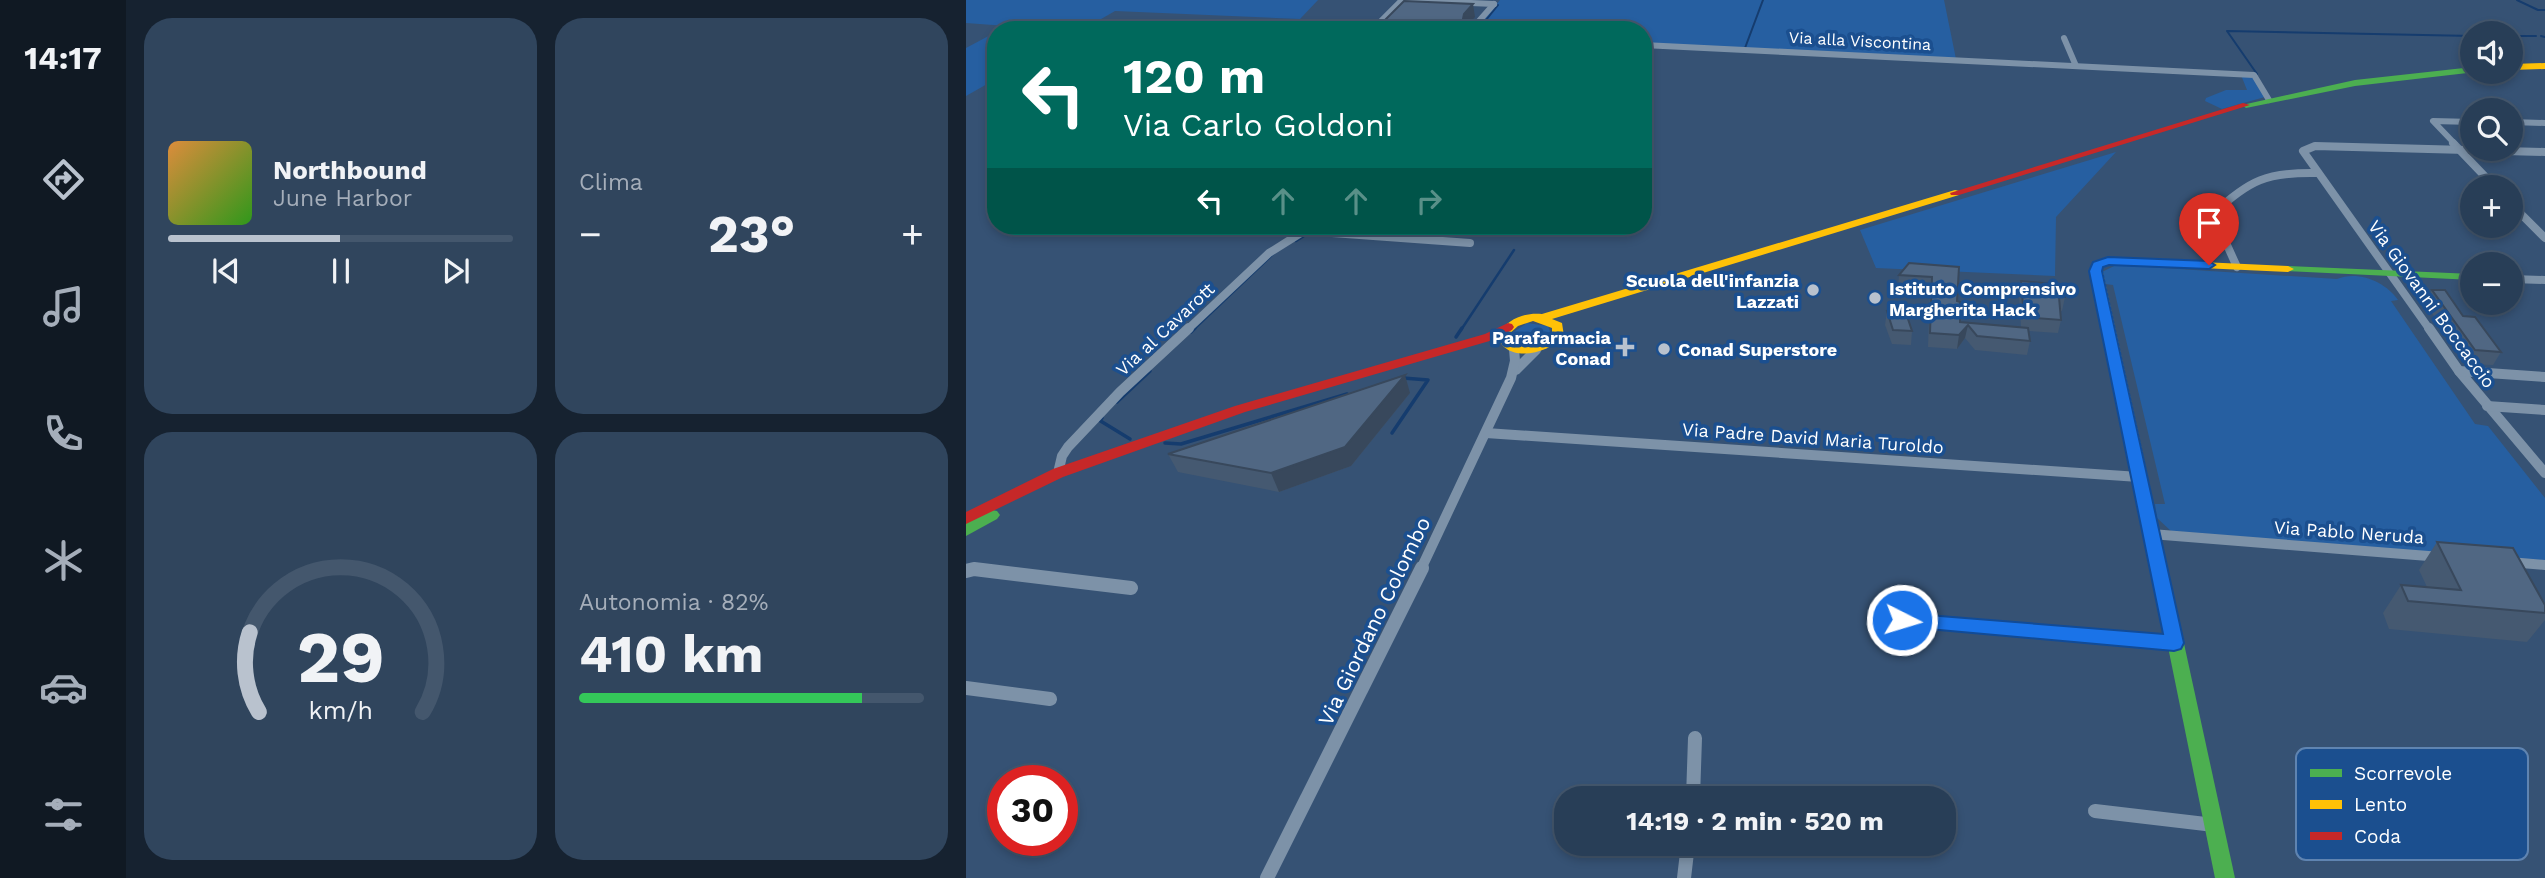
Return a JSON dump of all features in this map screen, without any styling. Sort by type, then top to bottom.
[{"type":"main road","points":[[2523,67],[2545,66]]},
{"type":"main road","points":[[966,518],[1058,473],[1122,450],[1240,410],[1489,337],[1525,318],[1566,313],[1600,300],[2269,100],[2371,80],[2460,71]]},
{"type":"main road","points":[[2225,878],[2096,267],[2108,261],[2460,277]]},
{"type":"main road","points":[[1435,351],[1486,345],[1536,350],[1554,342],[1570,318],[1600,300]]},
{"type":"main road","points":[[1542,318],[1556,323],[1559,331]]},
{"type":"main road","points":[[1508,327],[1503,337],[1512,348]]},
{"type":"main road","points":[[966,530],[1058,480],[1122,450]]},
{"type":"street","points":[[1381,21],[1402,0],[1494,4],[1478,21]]},
{"type":"street","points":[[2064,38],[2076,66]]},
{"type":"street","name":"Via alla Viscontina","points":[[1652,45],[2253,75],[2269,100]]},
{"type":"street","points":[[2460,122],[2433,121],[2483,175]]},
{"type":"street","points":[[2523,122],[2545,123]]},
{"type":"street","name":"Via Giovanni Boccaccio","points":[[2457,149],[2305,148],[2303,152],[2459,371],[2545,473]]},
{"type":"street","points":[[2457,149],[2545,152]]},
{"type":"street","points":[[2236,267],[2213,214],[2245,183],[2277,172],[2317,173]]},
{"type":"street","points":[[2523,216],[2545,238]]},
{"type":"street","name":"Via al Cavarott","points":[[1058,473],[1062,456],[1068,447],[1120,392],[1269,253],[1298,235]]},
{"type":"street","points":[[1360,235],[1470,243]]},
{"type":"street","points":[[2523,279],[2545,280]]},
{"type":"street","name":"Via Giordano Colombo","points":[[1511,378],[1515,361],[1512,348]]},
{"type":"street","name":"Via Giordano Colombo","points":[[1268,878],[1436,540],[1511,378],[1522,361],[1536,350]]},
{"type":"street","points":[[2459,371],[2545,377]]},
{"type":"street","points":[[2487,406],[2545,410]]},
{"type":"street","name":"Via Padre David Maria Turoldo","points":[[1486,433],[2139,477]]},
{"type":"street","name":"Via Pablo Neruda","points":[[2151,534],[2447,557]]},
{"type":"street","points":[[2489,561],[2545,565]]},
{"type":"street","points":[[966,571],[974,569],[1131,588]]},
{"type":"street","points":[[1902,620],[2174,643]]},
{"type":"street","points":[[966,688],[1049,699]]},
{"type":"street","points":[[1693,786],[1695,738]]},
{"type":"street","points":[[2095,811],[2214,825]]},
{"type":"street","points":[[1684,878],[1687,856]]},
{"type":"shaded area","points":[[966,0],[1318,0],[1300,19],[1115,11],[1098,21],[966,23]]},
{"type":"shaded area","points":[[1500,0],[1944,0],[1956,59],[1652,43],[1652,21],[1483,21]]},
{"type":"shaded area","points":[[987,37],[987,84],[966,96],[966,48]]},
{"type":"shaded area","points":[[2241,75],[2253,76],[2265,97],[2222,109],[2205,101],[2206,98],[2226,90],[2247,90]]},
{"type":"shaded area","points":[[2116,152],[2056,217],[2055,276],[1876,268],[1860,230]]},
{"type":"shaded area","points":[[2116,265],[2337,279],[2354,276],[2379,283],[2398,300],[2391,301],[2475,424],[2488,426],[2545,498],[2545,561],[2171,531],[2157,518],[2155,504],[2165,504],[2113,285],[2105,284],[2102,272]]},
{"type":"shaded area","points":[[1527,323],[1548,326],[1551,334],[1543,342],[1533,345],[1522,345],[1512,340],[1512,333]]},
{"type":"building","points":[[1404,1],[1473,4],[1462,21],[1384,21]]},
{"type":"building","points":[[1909,263],[1959,267],[1957,301],[1960,302],[1960,322],[2028,328],[2030,341],[1977,336],[1968,325],[1959,335],[1930,333],[1932,277],[1899,275]]},
{"type":"building","points":[[2021,281],[2064,285],[2065,297],[2059,297],[2061,320],[2024,317]]},
{"type":"building","points":[[2432,290],[2445,290],[2460,315],[2475,317],[2501,352],[2475,350]]},
{"type":"building","points":[[1905,310],[1912,331],[1893,330],[1887,311]]},
{"type":"building","points":[[1405,375],[1345,447],[1271,473],[1168,454]]},
{"type":"building","points":[[2437,542],[2513,548],[2545,605],[2545,613],[2408,601],[2401,585],[2461,590]]},
{"type":"waterway","points":[[1745,48],[1763,0]]},
{"type":"waterway","points":[[2517,0],[2538,10],[2545,10]]},
{"type":"waterway","points":[[1485,21],[1498,5]]},
{"type":"waterway","points":[[2257,74],[2227,31],[2460,36]]},
{"type":"waterway","points":[[2523,36],[2536,36]]},
{"type":"waterway","points":[[2541,36],[2545,37]]},
{"type":"waterway","points":[[1296,241],[1306,235]]},
{"type":"waterway","points":[[1461,330],[1514,250]]},
{"type":"waterway","points":[[1193,330],[1274,253]]},
{"type":"waterway","points":[[1456,337],[1462,328]]},
{"type":"waterway","points":[[1117,402],[1150,371]]},
{"type":"waterway","points":[[1392,433],[1428,380],[1403,378]]},
{"type":"waterway","points":[[1165,443],[1181,444],[1347,394]]},
{"type":"waterway","points":[[1102,418],[1099,420],[1130,439]]},
{"type":"traffic: fast","points":[[2246,105],[2355,83],[2460,71]]},
{"type":"traffic: fast","points":[[2288,269],[2460,276]]},
{"type":"traffic: fast","points":[[2136,455],[2225,878]]},
{"type":"traffic: fast","points":[[966,530],[992,515]]},
{"type":"traffic: slow","points":[[2523,67],[2545,66]]},
{"type":"traffic: slow","points":[[1542,318],[1955,193]]},
{"type":"traffic: slow","points":[[2136,455],[2096,267],[2102,262],[2115,261],[2288,269]]},
{"type":"traffic: slow","points":[[1538,317],[1558,326],[1558,336],[1546,346],[1526,350],[1505,342],[1503,334],[1510,326],[1538,317]]},
{"type":"traffic: jam","points":[[1955,193],[2246,105]]},
{"type":"traffic: jam","points":[[966,518],[1058,473],[1240,409],[1489,337],[1508,327]]},
{"type":"place","name":"Scuola dell'infanzia Lazzati","points":[[1813,290]]},
{"type":"place","name":"Istituto Comprensivo Margherita Hack","points":[[1875,298]]},
{"type":"place","name":"Parafarmacia Conad","points":[[1625,347]]},
{"type":"place","name":"Conad Superstore","points":[[1664,349]]},
{"type":"route","points":[[1902,620],[2174,643],[2095,271],[2097,264],[2108,261],[2209,265]]}]
